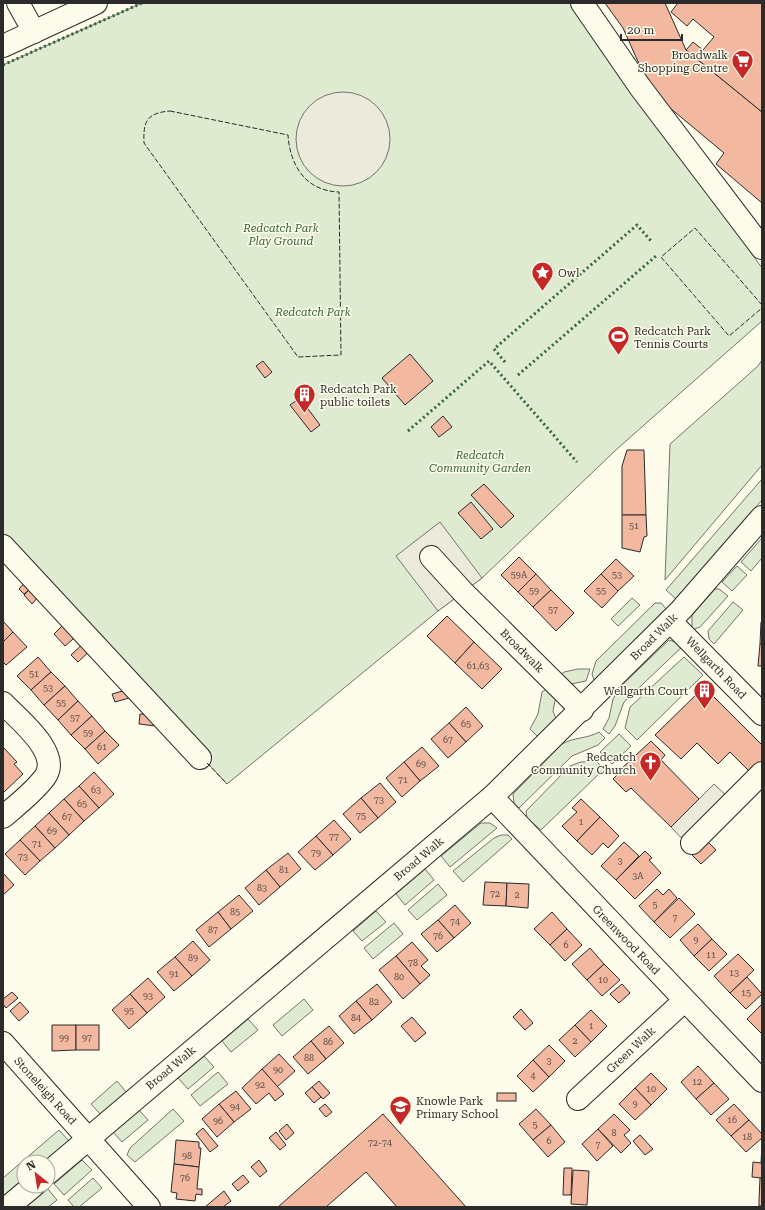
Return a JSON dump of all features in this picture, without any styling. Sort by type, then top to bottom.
[{"type":"street","points":[[18,3],[34,32]]},
{"type":"street","points":[[3,46],[96,3]]},
{"type":"street","points":[[582,3],[640,87],[762,248]]},
{"type":"street","name":"Broad Walk","points":[[56,1166],[492,797],[582,710],[670,621],[762,517]]},
{"type":"street","points":[[3,546],[200,758]]},
{"type":"street","name":"Broadwalk","points":[[431,557],[462,592],[582,710]]},
{"type":"street","name":"Wellgarth Road","points":[[670,621],[762,714]]},
{"type":"street","points":[[3,703],[42,744],[48,755],[50,766],[46,776],[3,818]]},
{"type":"street","points":[[692,843],[762,773]]},
{"type":"street","name":"Greenwood Road","points":[[492,797],[762,1081]]},
{"type":"street","name":"Green Walk","points":[[578,1099],[684,1000]]},
{"type":"street","name":"Stoneleigh Road","points":[[3,1043],[149,1207]]},
{"type":"street","points":[[8,1207],[23,1194]]},
{"type":"green space","name":"Redcatch Park","points":[[142,3],[572,3],[762,268],[762,321],[618,448],[482,578],[438,611],[227,784],[3,543],[3,65]]},
{"type":"green space","points":[[762,360],[762,465],[665,580],[670,444],[758,366]]},
{"type":"green space","points":[[762,479],[762,500],[676,599],[666,590]]},
{"type":"green space","points":[[762,538],[762,558],[751,571],[741,562]]},
{"type":"green space","points":[[737,566],[747,575],[732,591],[722,582]]},
{"type":"green space","points":[[715,589],[719,589],[728,596],[700,627],[692,630],[692,615]]},
{"type":"green space","points":[[632,598],[640,605],[618,626],[611,619]]},
{"type":"green space","points":[[733,602],[743,610],[714,644],[709,639],[708,631]]},
{"type":"green space","points":[[655,603],[661,603],[667,610],[594,680],[592,674],[596,661]]},
{"type":"green space","points":[[669,640],[684,645],[624,702],[615,726],[609,734],[603,729],[609,718],[613,699],[621,686]]},
{"type":"green space","points":[[684,657],[703,675],[637,740],[625,728],[630,707]]},
{"type":"green space","points":[[578,669],[590,669],[586,681],[566,685],[558,678],[564,672]]},
{"type":"green space","points":[[548,688],[556,696],[553,711],[556,719],[538,737],[530,729],[538,714],[542,692]]},
{"type":"green space","points":[[599,732],[605,738],[598,745],[572,756],[519,808],[514,803],[513,794],[562,744]]},
{"type":"green space","points":[[619,734],[631,746],[612,764],[600,752]]},
{"type":"green space","points":[[596,761],[604,769],[541,830],[527,818],[526,811],[570,766],[581,762]]},
{"type":"green space","points":[[481,823],[490,823],[497,828],[450,867],[441,856]]},
{"type":"green space","points":[[501,835],[508,835],[512,839],[463,882],[453,871],[494,838]]},
{"type":"green space","points":[[425,869],[434,880],[405,905],[396,894]]},
{"type":"green space","points":[[438,884],[447,895],[417,920],[408,910]]},
{"type":"green space","points":[[376,911],[386,922],[362,941],[353,931]]},
{"type":"green space","points":[[394,923],[403,934],[373,959],[364,948]]},
{"type":"green space","points":[[304,999],[313,1010],[282,1036],[273,1025]]},
{"type":"green space","points":[[248,1019],[258,1030],[231,1052],[222,1041]]},
{"type":"green space","points":[[204,1056],[214,1067],[188,1089],[178,1078]]},
{"type":"green space","points":[[218,1072],[228,1084],[200,1106],[191,1095]]},
{"type":"green space","points":[[117,1081],[126,1092],[101,1115],[91,1104]]},
{"type":"green space","points":[[138,1109],[148,1120],[122,1142],[112,1131]]},
{"type":"green space","points":[[173,1109],[184,1121],[135,1162],[127,1155],[130,1148]]},
{"type":"green space","points":[[59,1130],[69,1141],[54,1154],[31,1154]]},
{"type":"green space","points":[[82,1160],[92,1170],[64,1195],[56,1186],[56,1182]]},
{"type":"green space","points":[[16,1167],[16,1185],[3,1196],[3,1178]]},
{"type":"green space","points":[[93,1178],[102,1188],[79,1207],[74,1207],[68,1200]]},
{"type":"green space","points":[[42,1194],[52,1194],[57,1200],[48,1207],[26,1207]]},
{"type":"shaded area","points":[[343,92],[361,96],[376,106],[386,121],[390,139],[386,157],[376,172],[361,182],[343,186],[325,182],[310,172],[300,157],[296,139],[300,121],[310,106],[325,96]]},
{"type":"shaded area","points":[[440,522],[482,578],[438,611],[396,556]]},
{"type":"shaded area","points":[[714,784],[730,799],[687,844],[671,827]]},
{"type":"building","points":[[605,3],[665,3],[686,50],[762,112],[762,203],[716,164],[724,153],[652,93],[623,28]]},
{"type":"building","name":"Broadwalk Shopping Centre","points":[[678,3],[762,3],[762,112],[686,50],[693,42],[703,50],[714,37],[693,19],[687,26],[671,12]]},
{"type":"building","points":[[410,354],[433,381],[405,405],[382,378]]},
{"type":"building","points":[[263,361],[272,372],[265,378],[256,366]]},
{"type":"building","name":"Redcatch Park public toilets","points":[[300,398],[320,425],[311,432],[290,405]]},
{"type":"building","points":[[443,416],[452,427],[439,437],[431,427]]},
{"type":"building","points":[[627,450],[644,450],[646,515],[622,515],[622,466]]},
{"type":"building","points":[[484,484],[514,516],[501,528],[471,495]]},
{"type":"building","points":[[471,502],[493,529],[481,539],[458,513]]},
{"type":"building","points":[[622,515],[646,515],[647,536],[644,537],[640,552],[622,548]]},
{"type":"building","points":[[519,557],[536,574],[518,592],[501,575]]},
{"type":"building","points":[[616,559],[634,576],[618,591],[601,574]]},
{"type":"building","points":[[536,574],[551,590],[533,607],[518,592]]},
{"type":"building","points":[[601,574],[618,591],[602,608],[584,591]]},
{"type":"building","points":[[28,579],[30,589],[24,594],[19,589]]},
{"type":"building","points":[[30,589],[38,597],[32,604],[24,595]]},
{"type":"building","points":[[551,590],[574,613],[556,631],[533,607]]},
{"type":"building","points":[[447,616],[474,642],[455,663],[427,636]]},
{"type":"building","points":[[68,620],[80,633],[65,646],[54,634]]},
{"type":"building","points":[[3,621],[13,632],[3,642]]},
{"type":"building","points":[[761,622],[762,644],[760,644]]},
{"type":"building","points":[[13,632],[27,647],[6,665],[3,662],[3,642]]},
{"type":"building","points":[[87,640],[94,647],[78,662],[71,655]]},
{"type":"building","points":[[474,642],[502,669],[482,689],[455,663]]},
{"type":"building","points":[[760,644],[762,644],[762,666],[758,666]]},
{"type":"building","points":[[38,657],[51,672],[31,690],[17,676]]},
{"type":"building","points":[[51,672],[65,686],[44,705],[31,690]]},
{"type":"building","points":[[65,686],[78,701],[58,720],[44,705]]},
{"type":"building","name":"Wellgarth Court","points":[[704,687],[762,745],[762,766],[753,775],[730,752],[718,764],[697,743],[681,759],[655,735]]},
{"type":"building","points":[[126,690],[129,698],[115,702],[112,694]]},
{"type":"building","points":[[78,701],[92,716],[71,735],[58,720]]},
{"type":"building","points":[[466,707],[483,726],[466,742],[449,723]]},
{"type":"building","points":[[140,714],[157,715],[156,726],[139,724]]},
{"type":"building","points":[[92,716],[105,731],[85,749],[71,735]]},
{"type":"building","points":[[449,723],[466,742],[448,758],[431,739]]},
{"type":"building","points":[[105,731],[119,745],[98,764],[85,749]]},
{"type":"building","name":"Redcatch Community Church","points":[[651,741],[665,755],[661,760],[699,799],[671,827],[631,788],[626,792],[613,779],[621,771],[620,770]]},
{"type":"building","points":[[3,747],[17,762],[14,764],[23,774],[3,793]]},
{"type":"building","points":[[422,747],[439,766],[420,781],[404,762]]},
{"type":"building","points":[[404,762],[420,781],[402,797],[386,778]]},
{"type":"building","points":[[94,772],[114,794],[99,808],[79,786]]},
{"type":"building","points":[[380,783],[396,802],[378,818],[361,798]]},
{"type":"building","points":[[79,786],[99,808],[84,821],[64,799]]},
{"type":"building","points":[[361,798],[378,818],[360,833],[343,814]]},
{"type":"building","points":[[64,799],[84,821],[69,835],[49,813]]},
{"type":"building","points":[[581,799],[600,817],[577,841],[562,826],[577,812],[572,808]]},
{"type":"building","points":[[49,813],[69,835],[55,848],[35,826]]},
{"type":"building","points":[[600,817],[619,836],[608,848],[603,843],[592,855],[577,841]]},
{"type":"building","points":[[334,820],[351,839],[333,855],[316,836]]},
{"type":"building","points":[[35,826],[55,848],[40,861],[20,840]]},
{"type":"building","points":[[316,836],[333,855],[315,870],[298,852]]},
{"type":"building","points":[[20,840],[40,861],[25,875],[5,854]]},
{"type":"building","points":[[706,840],[716,850],[701,864],[691,854]]},
{"type":"building","points":[[624,842],[639,856],[616,880],[601,866]]},
{"type":"building","points":[[645,851],[652,858],[649,860],[661,873],[635,899],[616,880]]},
{"type":"building","points":[[288,853],[301,869],[280,887],[266,870]]},
{"type":"building","points":[[266,870],[280,887],[259,905],[245,888]]},
{"type":"building","points":[[3,873],[14,885],[3,895]]},
{"type":"building","points":[[485,882],[507,883],[506,906],[483,905]]},
{"type":"building","points":[[507,883],[529,884],[528,908],[506,906]]},
{"type":"building","points":[[657,889],[663,895],[669,889],[677,898],[654,922],[639,906]]},
{"type":"building","points":[[239,895],[253,911],[231,929],[218,912]]},
{"type":"building","points":[[679,898],[695,914],[670,938],[654,922]]},
{"type":"building","points":[[455,905],[471,923],[454,938],[438,920]]},
{"type":"building","points":[[218,912],[231,929],[209,947],[196,930]]},
{"type":"building","points":[[552,912],[567,929],[550,945],[534,929]]},
{"type":"building","points":[[438,920],[454,938],[437,952],[421,934]]},
{"type":"building","points":[[698,924],[712,939],[694,956],[680,940]]},
{"type":"building","points":[[567,929],[582,945],[565,961],[550,945]]},
{"type":"building","points":[[712,939],[727,954],[709,971],[694,956]]},
{"type":"building","points":[[193,941],[210,960],[192,976],[175,957]]},
{"type":"building","points":[[412,942],[428,960],[421,966],[430,975],[420,984],[396,956]]},
{"type":"building","points":[[590,948],[604,964],[587,980],[572,964]]},
{"type":"building","points":[[738,954],[754,970],[730,993],[714,976]]},
{"type":"building","points":[[396,956],[420,984],[403,999],[379,970]]},
{"type":"building","points":[[175,957],[192,976],[174,991],[157,972]]},
{"type":"building","points":[[604,964],[620,980],[602,996],[587,980]]},
{"type":"building","points":[[747,977],[762,994],[746,1009],[730,993]]},
{"type":"building","points":[[148,978],[165,997],[147,1013],[130,994]]},
{"type":"building","points":[[377,984],[392,1002],[372,1020],[356,1001]]},
{"type":"building","points":[[622,984],[630,993],[619,1003],[610,994]]},
{"type":"building","points":[[12,992],[18,998],[6,1008],[3,1004],[3,999]]},
{"type":"building","points":[[130,994],[147,1013],[129,1029],[112,1010]]},
{"type":"building","points":[[356,1001],[372,1020],[354,1034],[339,1016]]},
{"type":"building","points":[[20,1002],[29,1012],[19,1021],[10,1011]]},
{"type":"building","points":[[762,1004],[762,1034],[747,1019]]},
{"type":"building","points":[[521,1009],[533,1023],[525,1030],[513,1017]]},
{"type":"building","points":[[591,1010],[607,1026],[591,1042],[575,1025]]},
{"type":"building","points":[[412,1017],[426,1033],[415,1042],[401,1026]]},
{"type":"building","points":[[52,1025],[76,1025],[76,1050],[52,1051]]},
{"type":"building","points":[[76,1025],[99,1025],[99,1050],[76,1050]]},
{"type":"building","points":[[575,1025],[591,1042],[575,1057],[559,1040]]},
{"type":"building","points":[[329,1026],[344,1043],[326,1059],[311,1041]]},
{"type":"building","points":[[311,1041],[326,1059],[308,1074],[293,1057]]},
{"type":"building","points":[[549,1045],[565,1061],[549,1077],[533,1060]]},
{"type":"building","points":[[279,1054],[295,1071],[277,1087],[262,1069]]},
{"type":"building","points":[[533,1060],[549,1077],[533,1092],[517,1076]]},
{"type":"building","points":[[698,1066],[714,1083],[696,1099],[681,1082]]},
{"type":"building","points":[[262,1069],[284,1094],[275,1101],[269,1093],[256,1104],[242,1088]]},
{"type":"building","points":[[651,1073],[667,1089],[651,1105],[635,1088]]},
{"type":"building","points":[[319,1081],[330,1093],[323,1099],[312,1087]]},
{"type":"building","points":[[714,1083],[729,1099],[711,1115],[696,1099]]},
{"type":"building","points":[[312,1087],[321,1097],[314,1103],[305,1093]]},
{"type":"building","points":[[635,1088],[651,1105],[635,1120],[619,1104]]},
{"type":"building","points":[[236,1091],[251,1109],[234,1122],[219,1104]]},
{"type":"building","points":[[497,1093],[516,1093],[516,1101],[497,1101]]},
{"type":"building","points":[[219,1104],[234,1122],[217,1137],[202,1119]]},
{"type":"building","points":[[325,1104],[332,1112],[326,1117],[319,1109]]},
{"type":"building","points":[[734,1104],[749,1120],[731,1136],[716,1120]]},
{"type":"building","points":[[536,1109],[551,1125],[533,1140],[519,1124]]},
{"type":"building","name":"Knowle Park Primary School","points":[[383,1114],[466,1207],[397,1207],[366,1172],[326,1207],[278,1207]]},
{"type":"building","points":[[614,1114],[630,1130],[624,1135],[631,1143],[621,1153],[598,1129]]},
{"type":"building","points":[[749,1120],[762,1134],[762,1138],[746,1152],[731,1136]]},
{"type":"building","points":[[287,1124],[294,1133],[286,1140],[279,1131]]},
{"type":"building","points":[[551,1125],[565,1142],[548,1157],[533,1140]]},
{"type":"building","points":[[203,1128],[218,1146],[210,1152],[196,1134]]},
{"type":"building","points":[[598,1129],[613,1146],[597,1161],[582,1144]]},
{"type":"building","points":[[276,1132],[286,1145],[280,1150],[269,1138]]},
{"type":"building","points":[[640,1135],[653,1149],[645,1155],[633,1141]]},
{"type":"building","points":[[176,1140],[199,1142],[199,1148],[201,1148],[199,1167],[174,1164]]},
{"type":"building","points":[[762,1145],[762,1178],[752,1177],[753,1162],[761,1163]]},
{"type":"building","points":[[259,1160],[267,1171],[260,1177],[251,1167]]},
{"type":"building","points":[[174,1164],[199,1167],[197,1189],[202,1189],[202,1195],[196,1194],[195,1201],[176,1199],[177,1193],[171,1192]]},
{"type":"building","points":[[564,1168],[572,1168],[571,1195],[563,1195]]},
{"type":"building","points":[[573,1170],[589,1171],[587,1205],[571,1204]]},
{"type":"building","points":[[243,1175],[249,1182],[238,1191],[232,1184]]},
{"type":"building","points":[[760,1178],[762,1178],[762,1206],[759,1206]]},
{"type":"building","points":[[224,1191],[231,1201],[223,1207],[205,1207]]},
{"type":"hedge","points":[[3,65],[142,3]]},
{"type":"hedge","points":[[505,362],[494,349],[637,225],[651,241]]},
{"type":"hedge","points":[[518,375],[656,256]]},
{"type":"hedge","points":[[408,431],[489,361],[577,462]]},
{"type":"fence","points":[[170,111],[288,135],[292,157],[302,175],[317,187],[327,191],[339,192],[341,355],[298,357],[144,143],[144,129],[151,116],[170,111]]},
{"type":"fence","points":[[762,305],[695,228],[661,257],[729,336],[762,308]]},
{"type":"fence","points":[[207,763],[227,784]]},
{"type":"place","name":"Broadwalk Shopping Centre","points":[[743,80]]},
{"type":"place","name":"Owl","points":[[543,292]]},
{"type":"place","name":"Redcatch Park Tennis Courts","points":[[619,356]]},
{"type":"place","name":"Redcatch Park public toilets","points":[[305,414]]},
{"type":"place","name":"Wellgarth Court","points":[[704,710]]},
{"type":"place","name":"Redcatch Community Church","points":[[651,782]]},
{"type":"place","name":"Knowle Park Primary School","points":[[401,1126]]},
{"type":"park label","name":"Redcatch Park Play Ground","points":[[281,234]]},
{"type":"park label","name":"Redcatch Community Garden","points":[[480,461]]}]
